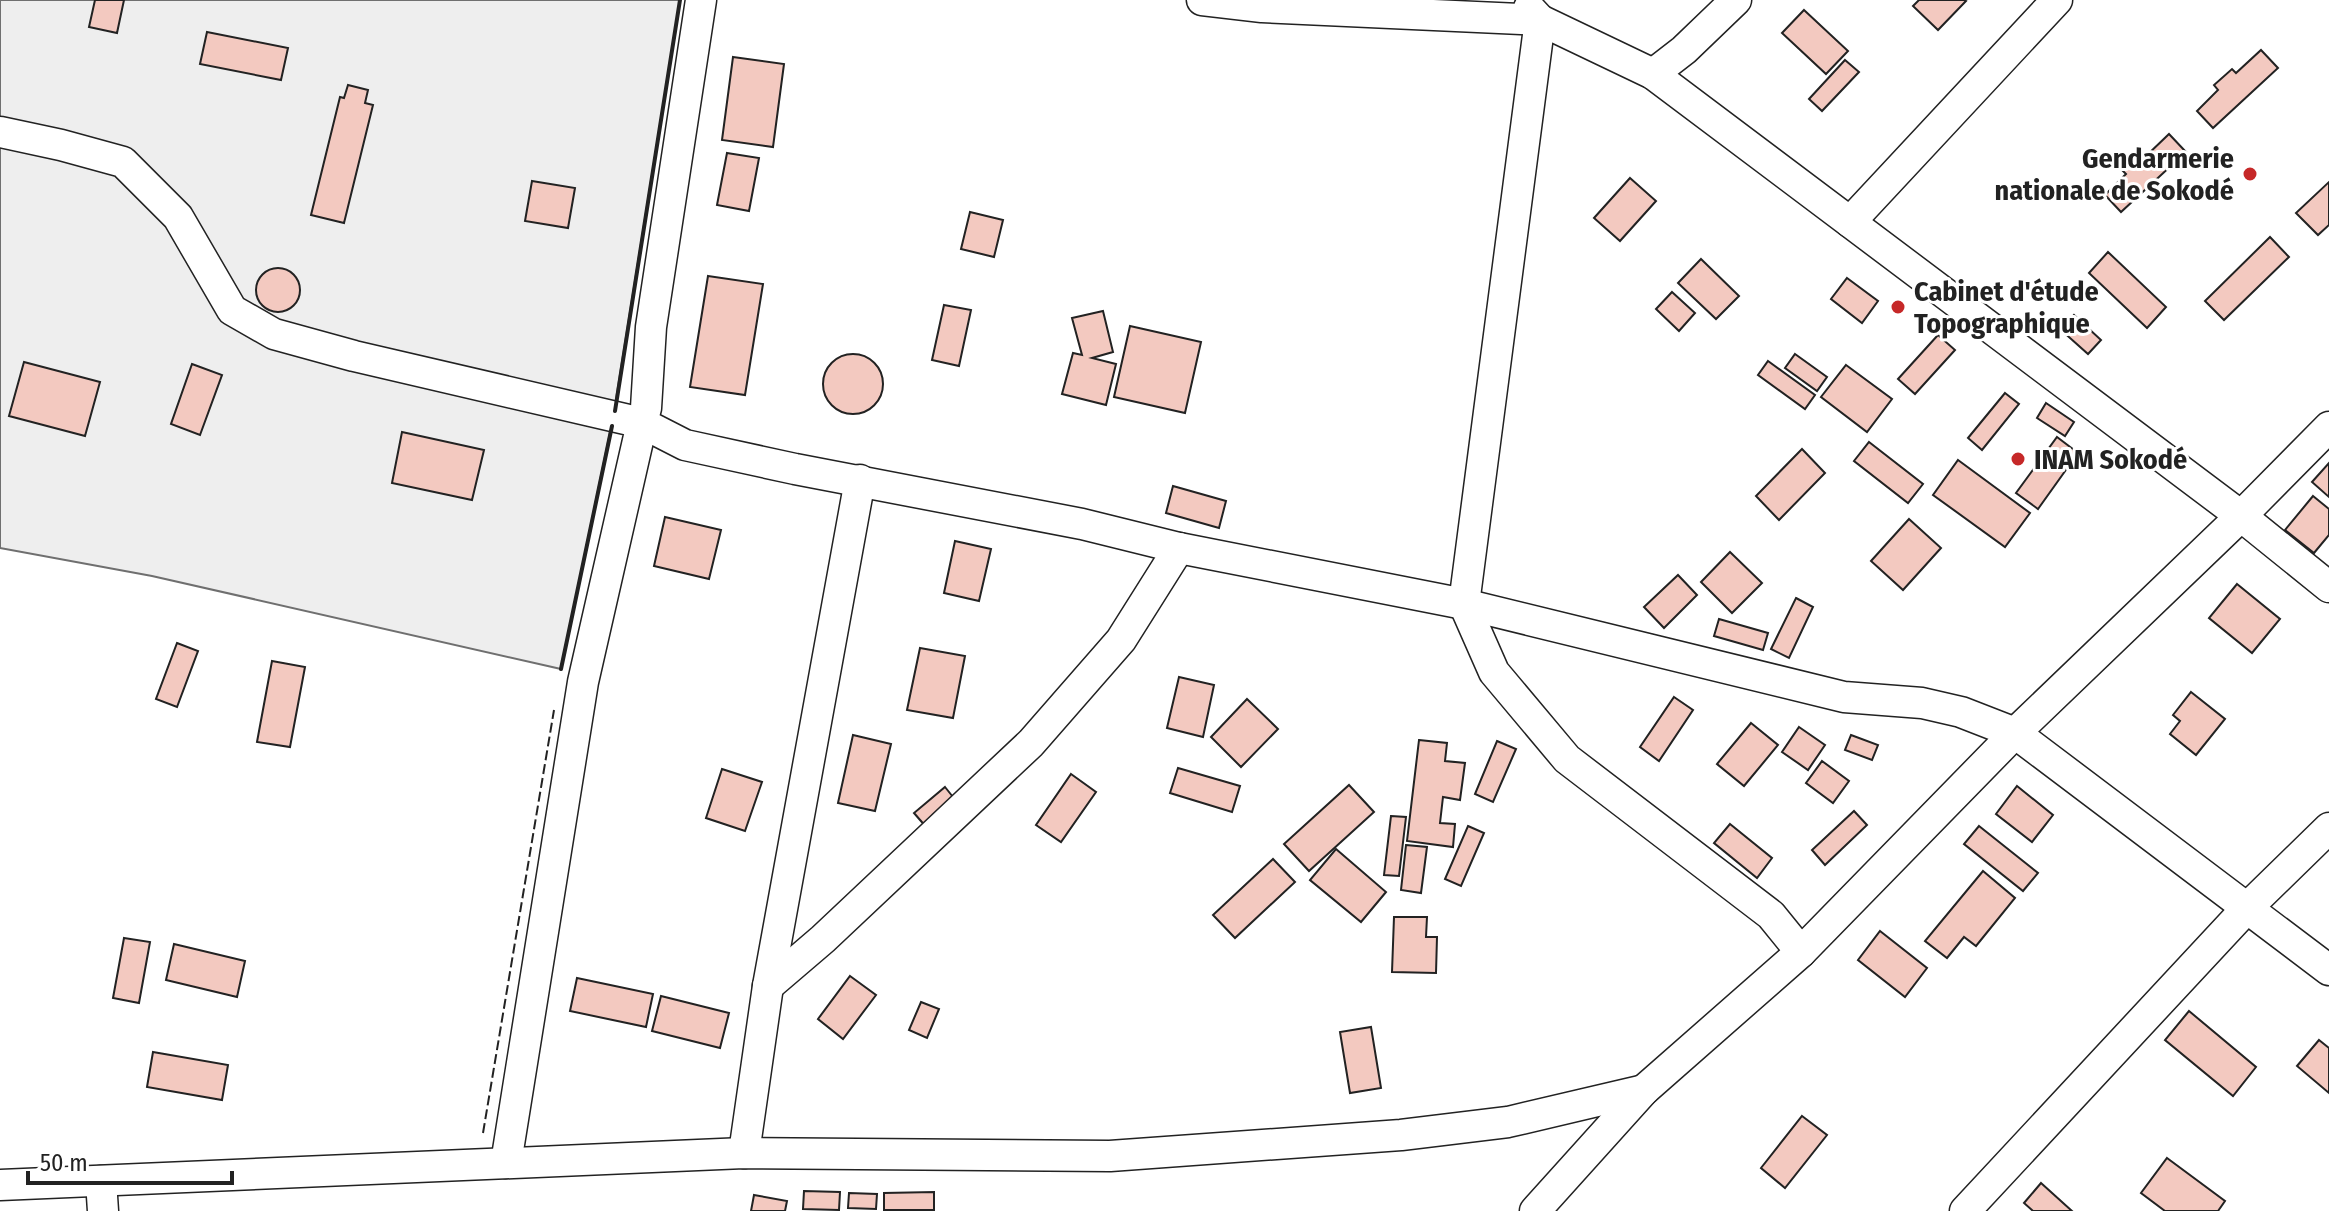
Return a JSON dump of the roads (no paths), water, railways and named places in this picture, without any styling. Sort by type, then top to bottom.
[{"type":"street","points":[[506,1163],[583,682],[646,408],[651,327],[701,0]]},
{"type":"street","points":[[1202,0],[1262,7],[1531,10],[1653,74],[2241,516],[2329,587]]},
{"type":"street","points":[[1653,74],[1684,50],[1736,0]]},
{"type":"street","points":[[1850,222],[2057,0]]},
{"type":"street","points":[[1531,10],[1464,604],[1494,672],[1567,759],[1771,915],[1801,952]]},
{"type":"street","points":[[0,132],[123,162],[178,217],[232,310],[274,334],[354,356],[642,423],[685,445],[1464,604],[1844,697],[1922,703],[1961,712],[2015,733],[2329,970]]},
{"type":"street","points":[[1535,1211],[1644,1090],[1801,952],[2015,733],[2329,427]]},
{"type":"street","points":[[744,1153],[768,986],[860,480]]},
{"type":"street","points":[[768,986],[823,939],[1031,743],[1121,640],[1179,548]]},
{"type":"street","points":[[1965,1211],[2247,908],[2329,828]]},
{"type":"street","points":[[0,1185],[744,1153],[1110,1156],[1416,1133],[1508,1122],[1644,1090]]},
{"type":"street","points":[[101,1181],[103,1211]]},
{"type":"place","name":"Gendarmerie nationale de Sokodé","points":[[2250,174]]},
{"type":"place","name":"Cabinet d'étude Topographique","points":[[1898,307]]},
{"type":"place","name":"INAM Sokodé","points":[[2018,459]]}]
